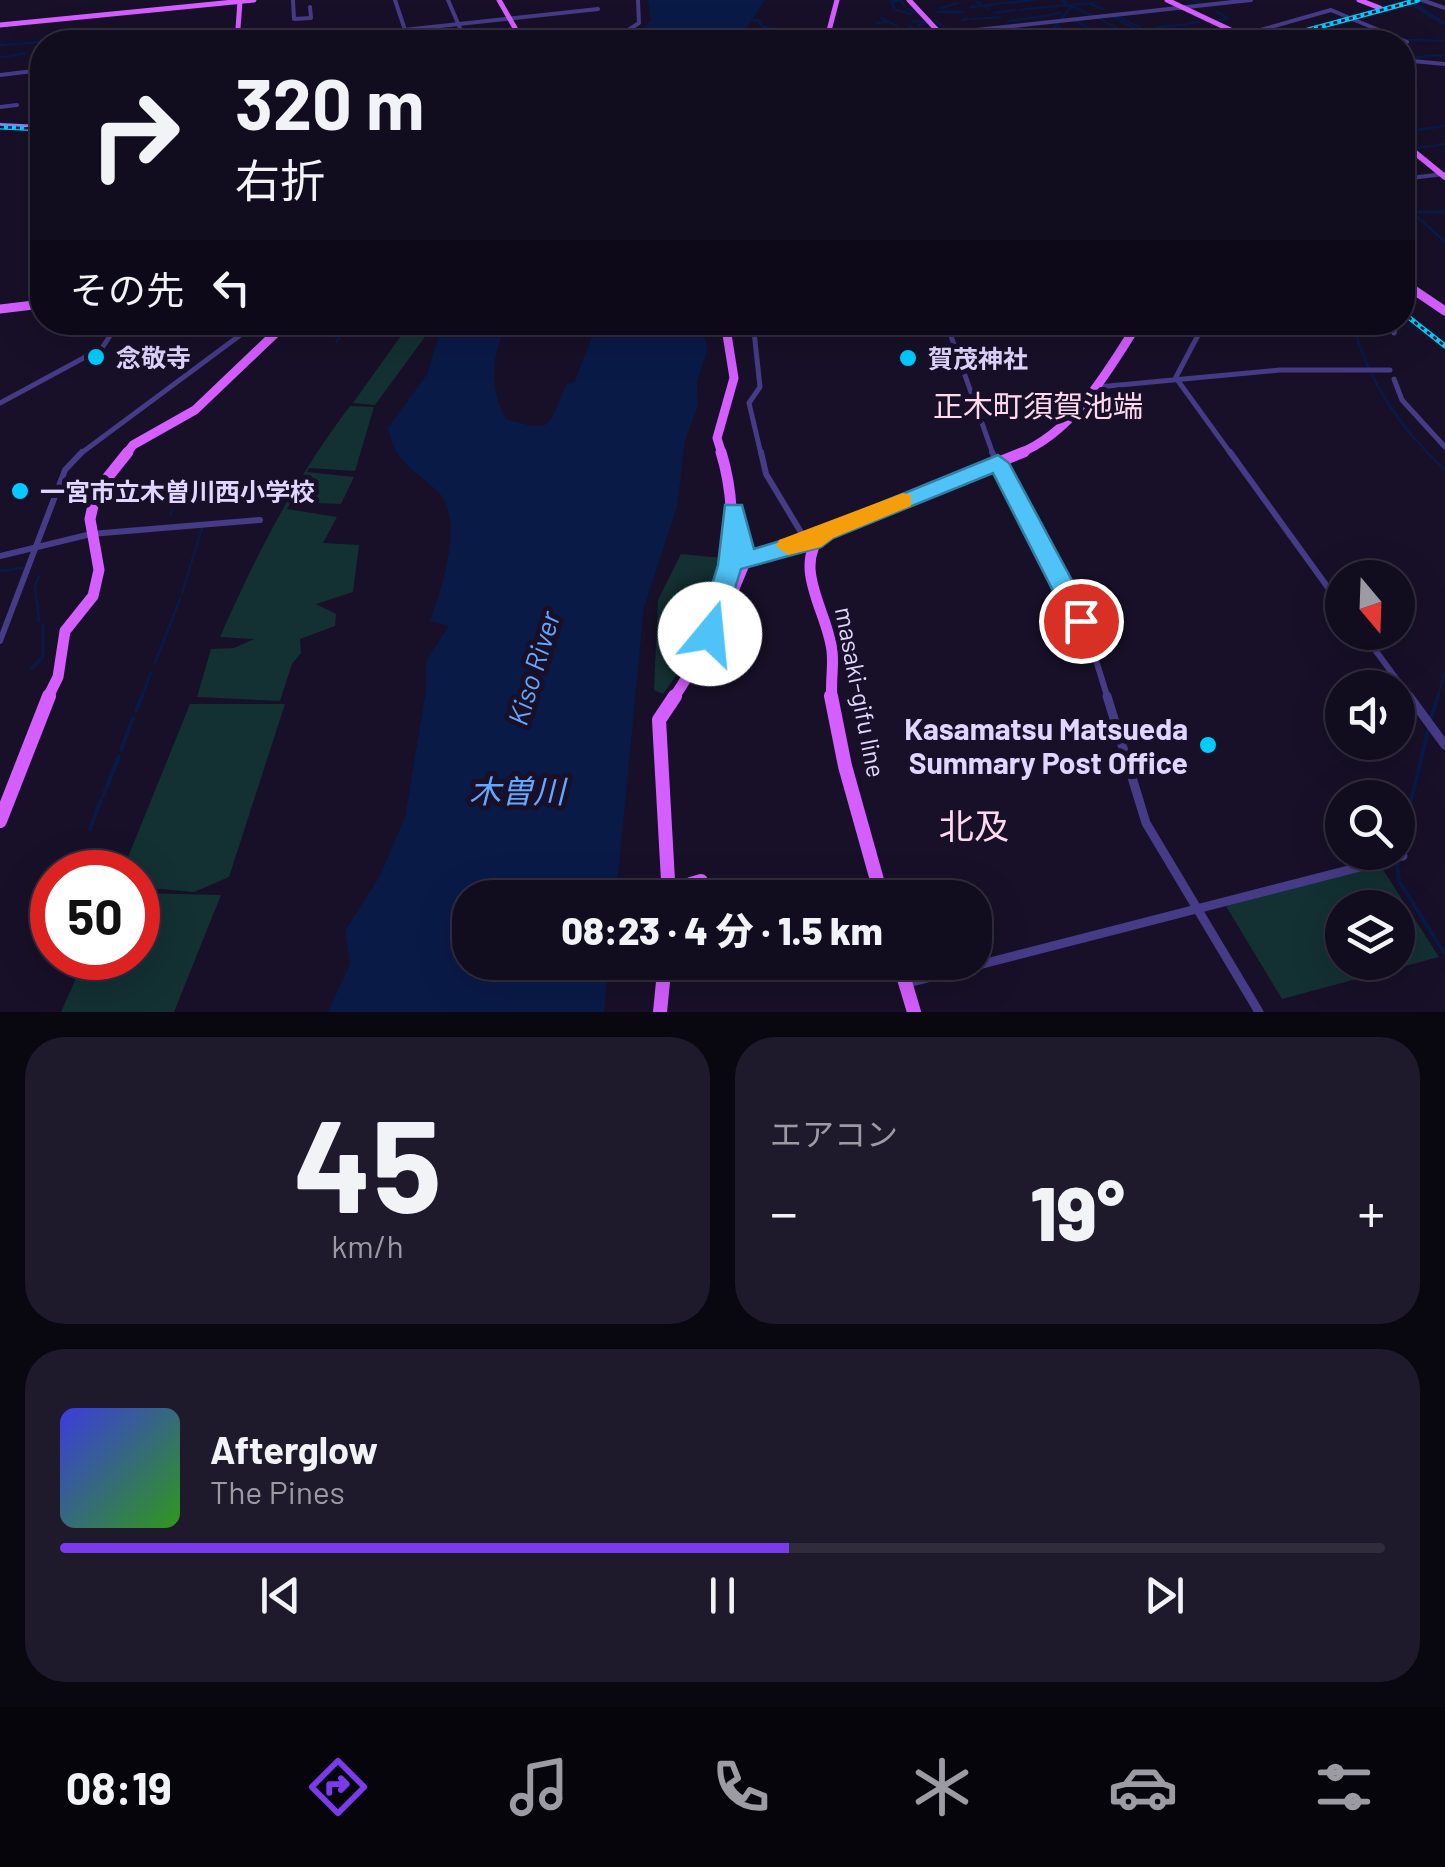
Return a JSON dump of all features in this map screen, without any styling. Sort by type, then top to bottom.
[{"type":"main road","points":[[0,25],[252,0]]},
{"type":"main road","points":[[499,0],[516,30]]},
{"type":"main road","points":[[832,30],[838,0]]},
{"type":"main road","points":[[909,0],[936,30]]},
{"type":"main road","points":[[1167,0],[1228,30]]},
{"type":"main road","points":[[1359,0],[1380,8]]},
{"type":"main road","points":[[238,30],[240,1]]},
{"type":"main road","points":[[0,126],[30,127]]},
{"type":"main road","points":[[1415,152],[1444,175]]},
{"type":"main road","points":[[1415,291],[1445,311]]},
{"type":"main road","points":[[0,309],[30,305]]},
{"type":"main road","points":[[0,822],[41,712],[56,686],[65,631],[93,596],[99,570],[91,534],[96,492],[118,460],[144,436],[195,410],[274,335]]},
{"type":"main road","points":[[667,880],[658,720],[697,664],[730,565],[733,492],[717,438],[734,378],[727,335]]},
{"type":"main road","points":[[808,540],[1044,442],[1098,387],[1131,335]]},
{"type":"main road","points":[[684,683],[688,683],[708,654],[744,562],[734,511]]},
{"type":"main road","name":"masaki-gifu line","points":[[808,540],[818,604],[833,653],[830,682],[838,729],[877,880]]},
{"type":"main road","points":[[660,1008],[665,980]]},
{"type":"main road","points":[[905,980],[914,1012]]},
{"type":"street","points":[[293,0],[295,20],[311,18],[310,7]]},
{"type":"street","points":[[395,0],[405,30],[598,9]]},
{"type":"street","points":[[448,0],[461,30]]},
{"type":"street","points":[[628,30],[639,23],[638,0]]},
{"type":"street","points":[[974,30],[1251,0]]},
{"type":"street","points":[[1422,0],[1445,8]]},
{"type":"street","points":[[1257,30],[1331,10],[1378,30]]},
{"type":"street","points":[[1415,61],[1445,64]]},
{"type":"street","points":[[0,74],[30,71]]},
{"type":"street","points":[[0,106],[16,104]]},
{"type":"street","points":[[1415,178],[1444,175]]},
{"type":"street","points":[[0,403],[102,348],[110,335]]},
{"type":"street","points":[[0,641],[62,478],[74,460],[242,335]]},
{"type":"street","points":[[744,562],[808,540],[766,474],[760,452],[749,403],[760,387],[754,335]]},
{"type":"street","points":[[951,335],[998,463],[1090,640],[1146,823],[1259,1012]]},
{"type":"street","points":[[1176,378],[1198,335]]},
{"type":"street","points":[[1098,387],[1339,366],[1390,370]]},
{"type":"street","points":[[1176,378],[1325,584]]},
{"type":"street","points":[[1394,380],[1406,404],[1445,447]]},
{"type":"street","points":[[0,556],[91,534],[260,520]]},
{"type":"street","points":[[1375,650],[1445,745]]},
{"type":"street","points":[[906,984],[1349,870]]},
{"type":"green space","points":[[401,335],[426,335],[375,405],[353,403]]},
{"type":"green space","points":[[350,406],[374,407],[355,471],[309,468],[307,472],[354,477],[341,504],[291,502],[287,509],[337,517],[323,543],[359,545],[353,592],[316,604],[336,614],[335,626],[300,639],[301,653],[292,664],[280,701],[197,697],[211,649],[234,648],[254,639],[220,637],[278,517],[312,461]]},
{"type":"green space","points":[[681,554],[723,558],[696,647],[663,694],[654,690],[658,600]]},
{"type":"green space","points":[[190,704],[285,704],[229,877],[194,892],[160,889],[160,850],[131,850]]},
{"type":"green space","points":[[1361,870],[1383,870],[1396,890],[1325,890],[1325,980],[1353,980],[1282,999],[1226,906]]},
{"type":"green space","points":[[160,894],[221,895],[174,1012],[61,1012],[75,980],[160,980]]},
{"type":"green space","points":[[1415,920],[1439,957],[1415,963]]},
{"type":"water","points":[[648,0],[765,0],[746,30],[641,30],[651,21]]},
{"type":"water","name":"木曽川","points":[[439,335],[503,335],[494,370],[500,408],[506,419],[542,426],[552,418],[567,384],[574,383],[592,335],[703,335],[708,348],[697,382],[698,405],[685,441],[677,507],[644,607],[618,880],[452,880],[452,980],[607,980],[604,1012],[328,1012],[350,964],[345,931],[380,876],[405,817],[426,690],[426,661],[449,626],[430,621],[448,556],[447,505],[401,459],[388,428],[427,374]]},
{"type":"waterway","points":[[900,0],[905,6]]},
{"type":"waterway","points":[[1007,3],[1033,0]]},
{"type":"waterway","points":[[1052,30],[1071,7],[1062,0]]},
{"type":"waterway","points":[[1193,0],[1200,4]]},
{"type":"waterway","points":[[1406,0],[1445,24]]},
{"type":"waterway","points":[[894,8],[891,1],[898,1]]},
{"type":"waterway","points":[[977,2],[983,6]]},
{"type":"waterway","points":[[950,5],[958,3]]},
{"type":"waterway","points":[[983,6],[1005,3]]},
{"type":"waterway","points":[[1083,4],[1094,3]]},
{"type":"waterway","points":[[1071,5],[1081,4]]},
{"type":"waterway","points":[[1090,4],[1103,9]]},
{"type":"waterway","points":[[1048,7],[1066,5]]},
{"type":"waterway","points":[[941,8],[949,6]]},
{"type":"waterway","points":[[970,7],[981,6]]},
{"type":"waterway","points":[[983,6],[988,9]]},
{"type":"waterway","points":[[1019,10],[1046,7]]},
{"type":"waterway","points":[[1073,7],[1093,16]]},
{"type":"waterway","points":[[908,9],[918,14]]},
{"type":"waterway","points":[[896,10],[911,14]]},
{"type":"waterway","points":[[994,13],[1016,10]]},
{"type":"waterway","points":[[937,12],[963,12]]},
{"type":"waterway","points":[[1217,12],[1228,18]]},
{"type":"waterway","points":[[1033,18],[1061,13]]},
{"type":"waterway","points":[[1117,16],[1143,29]]},
{"type":"waterway","points":[[991,18],[1000,17]]},
{"type":"waterway","points":[[1096,17],[1121,30]]},
{"type":"waterway","points":[[1117,17],[1113,17],[1138,30]]},
{"type":"waterway","points":[[881,18],[897,26]]},
{"type":"waterway","points":[[971,19],[989,18]]},
{"type":"waterway","points":[[1008,21],[1031,18]]},
{"type":"waterway","points":[[962,20],[968,19]]},
{"type":"waterway","points":[[1213,21],[1227,19]]},
{"type":"waterway","points":[[746,22],[758,20],[763,27],[783,30]]},
{"type":"waterway","points":[[935,20],[947,30]]},
{"type":"waterway","points":[[912,21],[925,22]]},
{"type":"waterway","points":[[1076,21],[1092,30]]},
{"type":"waterway","points":[[876,23],[887,22]]},
{"type":"waterway","points":[[1190,23],[1199,22]]},
{"type":"waterway","points":[[923,30],[918,25],[927,24]]},
{"type":"waterway","points":[[1179,25],[1189,24]]},
{"type":"waterway","points":[[1168,26],[1177,25]]},
{"type":"waterway","points":[[909,26],[915,30]]},
{"type":"waterway","points":[[1057,26],[1064,30]]},
{"type":"waterway","points":[[1155,28],[1166,26]]},
{"type":"waterway","points":[[1023,30],[1049,29]]},
{"type":"waterway","points":[[1415,40],[1445,41]]},
{"type":"waterway","points":[[19,44],[30,43]]},
{"type":"waterway","points":[[0,45],[17,44]]},
{"type":"waterway","points":[[9,56],[26,53]]},
{"type":"waterway","points":[[1415,57],[1445,55]]},
{"type":"waterway","points":[[0,57],[7,57]]},
{"type":"waterway","points":[[1415,130],[1445,126]]},
{"type":"waterway","points":[[1433,146],[1445,144]]},
{"type":"waterway","points":[[1415,148],[1431,146]]},
{"type":"waterway","points":[[1415,212],[1445,212]]},
{"type":"waterway","points":[[1415,215],[1445,242]]},
{"type":"waterway","points":[[336,342],[341,335]]},
{"type":"waterway","points":[[1356,335],[1388,403],[1445,470]]},
{"type":"waterway","points":[[178,498],[188,477]]},
{"type":"waterway","points":[[170,515],[178,499]]},
{"type":"waterway","points":[[182,593],[202,528]]},
{"type":"waterway","points":[[0,571],[24,568]]},
{"type":"waterway","points":[[39,576],[35,585],[39,621]]},
{"type":"waterway","points":[[155,663],[180,599]]},
{"type":"waterway","points":[[31,669],[43,657],[43,624]]},
{"type":"waterway","points":[[141,699],[151,672]]},
{"type":"waterway","points":[[1437,699],[1445,672]]},
{"type":"waterway","points":[[136,711],[142,696]]},
{"type":"waterway","points":[[1431,718],[1438,696]]},
{"type":"waterway","points":[[121,750],[133,718]]},
{"type":"waterway","points":[[1415,784],[1428,731]]},
{"type":"waterway","points":[[103,796],[119,756]]},
{"type":"waterway","points":[[90,829],[101,800]]},
{"type":"waterway","points":[[1398,870],[1399,881],[1445,954]]},
{"type":"railway","points":[[1308,30],[1418,0]]},
{"type":"railway","points":[[0,127],[30,128]]},
{"type":"railway","points":[[1415,322],[1445,346]]},
{"type":"slow traffic","points":[[788,546],[805,539],[812,541],[824,532],[903,501]]},
{"type":"place","name":"念敬寺","points":[[96,357]]},
{"type":"place","name":"賀茂神社","points":[[908,358]]},
{"type":"place","name":"一宮市立木曽川西小学校","points":[[20,491]]},
{"type":"place","name":"Kasamatsu Matsueda Summary Post Office","points":[[1208,745]]},
{"type":"district","name":"正木町須賀池端","points":[[1038,405]]},
{"type":"district","name":"北及","points":[[974,825]]},
{"type":"route","points":[[710,634],[730,565],[734,511],[744,562],[805,539],[812,541],[824,532],[998,463],[1081,621]]},
{"type":"water label","name":"Kiso River","points":[[533,668]]}]
